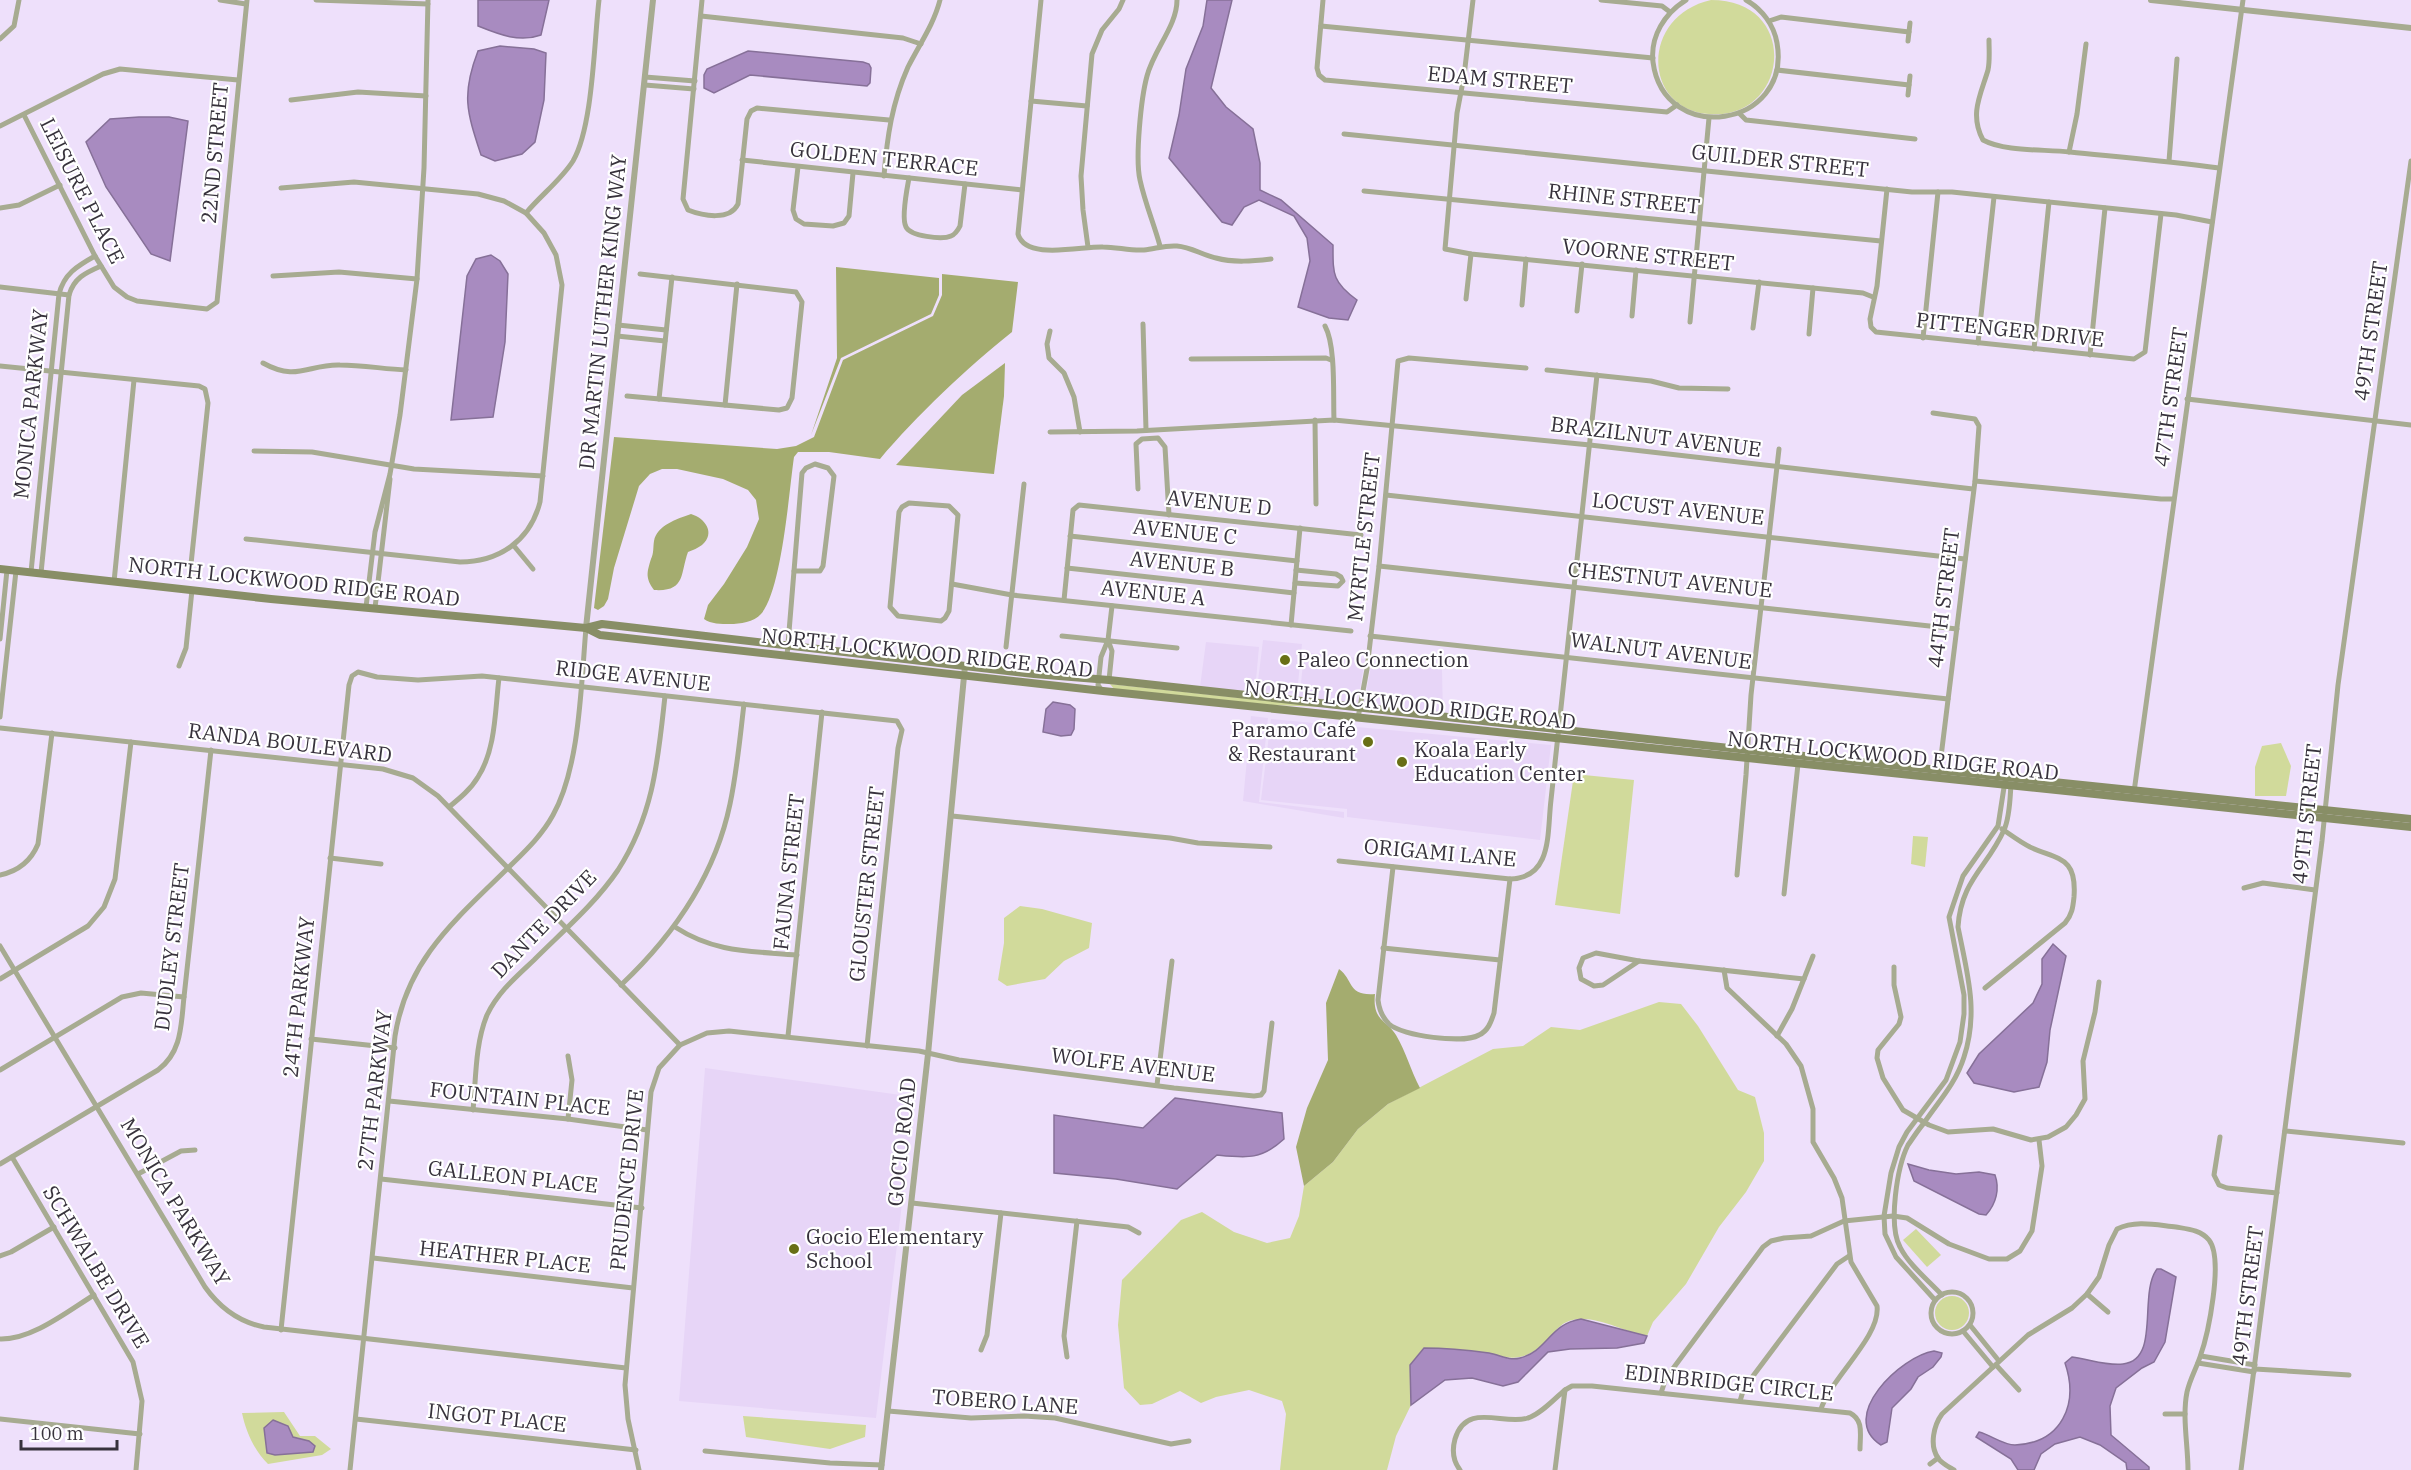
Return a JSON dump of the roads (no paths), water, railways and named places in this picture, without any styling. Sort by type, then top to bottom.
[{"type":"main road","name":"NORTH LOCKWOOD RIDGE ROAD","points":[[3,570],[586,628],[602,624],[965,670],[1053,686],[1102,684],[1358,718],[1558,739],[1939,770],[2133,798],[2411,819]]},
{"type":"main road","name":"NORTH LOCKWOOD RIDGE ROAD","points":[[586,628],[600,635],[787,656],[965,670],[1360,708],[1559,730],[1746,754],[1798,764],[1938,779],[2134,789],[2411,827]]},
{"type":"street","points":[[0,39],[14,26],[19,0]]},
{"type":"street","points":[[220,0],[246,2]]},
{"type":"street","points":[[316,0],[428,2],[423,188],[417,279],[390,474],[372,551],[366,607]]},
{"type":"street","points":[[526,213],[566,171],[580,144],[586,118],[599,0]]},
{"type":"street","name":"DR MARTIN LUTHER KING WAY","points":[[586,628],[653,0]]},
{"type":"street","points":[[702,0],[683,199],[685,207],[694,212],[724,216],[732,213],[738,204],[747,119],[751,111],[757,108],[890,120]]},
{"type":"street","points":[[884,176],[890,120],[901,85],[940,0]]},
{"type":"street","points":[[1041,0],[1018,234],[1024,245],[1059,250],[1088,247],[1144,250],[1160,246],[1187,247],[1213,258],[1245,262],[1271,259]]},
{"type":"street","points":[[1088,247],[1081,176],[1094,48],[1102,30],[1119,9],[1123,0]]},
{"type":"street","points":[[1160,246],[1140,179],[1138,144],[1146,76],[1159,44],[1174,20],[1177,0]]},
{"type":"street","points":[[1323,0],[1321,26],[1653,58]]},
{"type":"street","points":[[1449,198],[1473,0]]},
{"type":"street","points":[[1601,0],[1662,6],[1670,12]]},
{"type":"street","points":[[1686,0],[1670,12],[1658,32],[1653,58],[1661,86],[1677,105],[1690,114],[1709,118],[1740,114],[1756,104],[1766,93],[1777,70],[1777,40],[1769,21],[1755,5],[1746,0]]},
{"type":"street","points":[[2151,0],[2192,2],[2411,28]]},
{"type":"street","name":"47TH STREET","points":[[2133,798],[2218,168],[2243,0]]},
{"type":"street","name":"22ND STREET","points":[[212,308],[217,302],[246,2]]},
{"type":"street","points":[[701,16],[903,38],[921,44]]},
{"type":"street","points":[[1769,21],[1781,17],[1909,32]]},
{"type":"street","points":[[1908,41],[1910,23]]},
{"type":"street","name":"EDAM STREET","points":[[1321,26],[1317,68],[1319,75],[1325,80],[1667,112],[1677,105]]},
{"type":"street","points":[[1989,40],[1989,66],[1977,98],[1979,128],[1983,140],[1997,145],[2126,159],[2169,161],[2218,168]]},
{"type":"street","points":[[2069,152],[2077,114],[2086,44]]},
{"type":"street","points":[[2169,161],[2178,59]]},
{"type":"street","points":[[0,126],[104,74],[120,69],[238,80]]},
{"type":"street","points":[[1777,70],[1909,85]]},
{"type":"street","points":[[1908,95],[1910,76]]},
{"type":"street","points":[[645,77],[695,81]]},
{"type":"street","points":[[645,85],[694,89]]},
{"type":"street","points":[[291,100],[358,92],[426,96]]},
{"type":"street","points":[[1031,101],[1087,106]]},
{"type":"street","points":[[1740,114],[1746,120],[1915,139]]},
{"type":"street","name":"LEISURE PLACE","points":[[24,115],[94,256],[114,287],[133,300],[212,308]]},
{"type":"street","points":[[1690,322],[1709,118]]},
{"type":"street","name":"GUILDER STREET","points":[[1344,134],[1887,189],[2049,202],[2212,222]]},
{"type":"street","name":"GOLDEN TERRACE","points":[[742,160],[1022,190]]},
{"type":"street","name":"49TH STREET","points":[[2241,1470],[2315,890],[2339,682],[2411,161]]},
{"type":"street","points":[[798,167],[794,210],[796,219],[804,224],[833,226],[844,224],[849,216],[853,173]]},
{"type":"street","points":[[909,178],[904,222],[907,230],[915,234],[946,238],[953,235],[960,227],[965,184]]},
{"type":"street","points":[[246,539],[472,562],[497,556],[514,546],[523,537],[535,517],[540,502],[559,321],[562,285],[559,265],[548,239],[526,213],[493,197],[354,182],[281,188]]},
{"type":"street","points":[[0,208],[19,205],[60,185]]},
{"type":"street","name":"PITTENGER DRIVE","points":[[1887,189],[1877,286],[1873,297],[1870,322],[1876,332],[2090,355],[2134,359],[2145,352],[2161,214]]},
{"type":"street","name":"RHINE STREET","points":[[1364,191],[1881,241]]},
{"type":"street","points":[[1923,338],[1938,192]]},
{"type":"street","points":[[1978,344],[1994,197]]},
{"type":"street","name":"VOORNE STREET","points":[[1449,198],[1445,249],[1526,260],[1863,293],[1873,297]]},
{"type":"street","points":[[2034,349],[2049,202]]},
{"type":"street","points":[[2090,355],[2105,208]]},
{"type":"street","points":[[1466,299],[1471,254]]},
{"type":"street","name":"MONICA PARKWAY","points":[[31,572],[59,294],[61,285],[74,268],[94,256]]},
{"type":"street","points":[[1522,305],[1526,260]]},
{"type":"street","points":[[1577,311],[1582,264]]},
{"type":"street","name":"MONICA PARKWAY","points":[[40,573],[69,295],[79,277],[100,266]]},
{"type":"street","points":[[1632,316],[1636,270]]},
{"type":"street","points":[[273,276],[339,272],[417,279]]},
{"type":"street","points":[[627,396],[782,410],[790,403],[802,302],[796,292],[790,290],[640,274]]},
{"type":"street","points":[[659,399],[672,277]]},
{"type":"street","points":[[1753,328],[1759,282]]},
{"type":"street","points":[[725,405],[737,284]]},
{"type":"street","points":[[0,287],[69,295]]},
{"type":"street","points":[[1809,334],[1813,288]]},
{"type":"street","points":[[1143,324],[1146,430]]},
{"type":"street","points":[[618,325],[666,330]]},
{"type":"street","points":[[1325,326],[1332,345],[1334,420]]},
{"type":"street","points":[[1050,331],[1047,344],[1049,358],[1064,373],[1074,396],[1080,432]]},
{"type":"street","points":[[617,336],[665,340]]},
{"type":"street","points":[[1191,359],[1326,358],[1331,360]]},
{"type":"street","name":"MYRTLE STREET","points":[[1358,718],[1367,669],[1379,566],[1397,363],[1400,359],[1409,358],[1526,368]]},
{"type":"street","points":[[263,363],[274,370],[295,373],[340,365],[406,370]]},
{"type":"street","points":[[0,366],[200,386],[205,389],[208,395],[191,564]]},
{"type":"street","points":[[1547,370],[1651,381],[1679,388],[1728,389]]},
{"type":"street","name":"ORIGAMI LANE","points":[[1339,861],[1510,879],[1530,875],[1542,861],[1558,739],[1597,375]]},
{"type":"street","points":[[114,582],[134,380]]},
{"type":"street","points":[[2187,399],[2411,425]]},
{"type":"street","name":"44TH STREET","points":[[1933,413],[1971,418],[1977,421],[1979,426],[1975,481],[1938,779]]},
{"type":"street","points":[[1315,420],[1316,504]]},
{"type":"street","name":"BRAZILNUT AVENUE","points":[[1050,432],[1146,430],[1334,420],[1590,445],[1973,489]]},
{"type":"street","points":[[1138,489],[1136,444],[1142,439],[1158,438],[1165,447],[1169,515]]},
{"type":"street","points":[[1737,875],[1753,679],[1779,448]]},
{"type":"street","points":[[254,451],[312,452],[433,471],[543,476]]},
{"type":"street","points":[[787,656],[802,473],[809,466],[824,465],[834,476],[823,566],[817,573],[794,571]]},
{"type":"street","points":[[375,608],[390,474]]},
{"type":"street","points":[[1975,481],[2161,500],[2173,499]]},
{"type":"street","points":[[1006,647],[1024,484]]},
{"type":"street","name":"LOCUST AVENUE","points":[[1386,495],[1965,559]]},
{"type":"street","points":[[912,502],[949,506],[956,511],[959,519],[952,584],[949,611],[940,621],[898,616],[891,611],[889,602],[899,512],[905,504],[912,502]]},
{"type":"street","name":"AVENUE D","points":[[1070,536],[1075,507],[1082,505],[1361,535]]},
{"type":"street","points":[[1290,625],[1300,528]]},
{"type":"street","points":[[1064,600],[1070,536]]},
{"type":"street","name":"AVENUE C","points":[[1070,536],[1297,561]]},
{"type":"street","points":[[514,546],[533,569]]},
{"type":"street","name":"CHESTNUT AVENUE","points":[[1379,566],[1957,629]]},
{"type":"street","name":"AVENUE B","points":[[1067,568],[1294,593]]},
{"type":"street","points":[[0,639],[3,570]]},
{"type":"street","points":[[1295,583],[1338,586],[1343,581],[1336,574],[1296,570]]},
{"type":"street","points":[[0,717],[16,571]]},
{"type":"street","name":"AVENUE A","points":[[952,584],[1012,595],[1351,632]]},
{"type":"street","points":[[179,666],[186,648],[192,590]]},
{"type":"street","points":[[1102,684],[1101,657],[1108,640],[1112,606]]},
{"type":"street","name":"27TH PARKWAY","points":[[350,1470],[394,1048],[402,1002],[423,958],[446,928],[541,834],[562,795],[573,758],[586,628]]},
{"type":"street","points":[[1062,636],[1177,648]]},
{"type":"street","name":"WALNUT AVENUE","points":[[1370,636],[1948,699]]},
{"type":"street","points":[[1102,684],[1112,651],[1108,640]]},
{"type":"street","name":"GOCIO ROAD","points":[[882,1468],[928,1054],[965,670]]},
{"type":"street","name":"RIDGE AVENUE","points":[[358,672],[377,677],[418,680],[472,676],[580,686],[895,720],[902,727]]},
{"type":"street","name":"24TH PARKWAY","points":[[281,1330],[349,685],[352,676],[358,672]]},
{"type":"street","points":[[449,807],[473,784],[485,764],[491,743],[499,678]]},
{"type":"street","name":"DANTE DRIVE","points":[[472,1110],[479,1044],[483,1026],[492,1006],[507,986],[609,882],[625,859],[644,819],[656,771],[665,696]]},
{"type":"street","points":[[621,985],[648,960],[675,927],[703,880],[724,829],[734,780],[744,704]]},
{"type":"street","name":"FAUNA STREET","points":[[788,1036],[822,712]]},
{"type":"street","name":"GLOUSTER STREET","points":[[867,1046],[902,727]]},
{"type":"street","name":"RANDA BOULEVARD","points":[[0,728],[389,770],[408,776],[433,791],[680,1045]]},
{"type":"street","points":[[0,875],[21,867],[32,856],[38,844],[52,733]]},
{"type":"street","points":[[0,978],[88,926],[108,900],[115,879],[131,742]]},
{"type":"street","name":"DUDLEY STREET","points":[[0,1164],[158,1070],[169,1060],[179,1040],[211,750]]},
{"type":"street","points":[[1784,894],[1798,764]]},
{"type":"street","points":[[1935,1300],[1896,1257],[1886,1234],[1884,1216],[1895,1158],[1906,1132],[1946,1080],[1960,1042],[1964,995],[1949,925],[1951,909],[1963,876],[1998,826],[2008,781]]},
{"type":"street","points":[[1942,1295],[1903,1253],[1895,1236],[1893,1216],[1903,1160],[1908,1146],[1956,1077],[1969,1040],[1972,1016],[1971,994],[1958,927],[1961,902],[1972,878],[2004,830],[2008,781]]},
{"type":"street","points":[[952,816],[1143,835],[1198,843],[1270,847]]},
{"type":"street","points":[[1984,988],[2065,923],[2072,912],[2075,886],[2072,874],[2061,859],[2028,846],[1998,826]]},
{"type":"street","points":[[330,858],[381,864]]},
{"type":"street","points":[[1393,867],[1378,1000],[1384,1018],[1398,1031],[1431,1036],[1471,1038],[1487,1029],[1494,1013],[1510,879]]},
{"type":"street","points":[[2244,888],[2263,883],[2315,890]]},
{"type":"street","points":[[675,927],[709,945],[797,955]]},
{"type":"street","name":"MONICA PARKWAY","points":[[0,946],[205,1287],[218,1303],[249,1323],[281,1330],[626,1368]]},
{"type":"street","points":[[1383,948],[1500,960]]},
{"type":"street","points":[[1955,953],[1963,951]]},
{"type":"street","points":[[1639,961],[1599,986],[1585,983],[1579,973],[1580,963],[1592,953],[1639,961],[1804,979]]},
{"type":"street","points":[[1777,1036],[1792,1009],[1814,956]]},
{"type":"street","points":[[1157,1085],[1172,961]]},
{"type":"street","points":[[1894,968],[1894,985],[1901,1017],[1899,1024],[1878,1050],[1877,1059],[1883,1078],[1903,1110],[1948,1132],[1993,1128],[2024,1139],[2039,1140],[2066,1126],[2076,1115],[2085,1099],[2083,1061],[2095,1012],[2099,982]]},
{"type":"street","points":[[1724,970],[1726,988],[1794,1055],[1806,1078],[1813,1109],[1813,1142],[1840,1189],[1849,1256],[1856,1272],[1874,1299],[1878,1313],[1876,1320],[1828,1392],[1821,1409]]},
{"type":"street","points":[[0,1070],[129,995],[146,993],[184,997]]},
{"type":"street","name":"WOLFE AVENUE","points":[[928,1054],[1157,1085],[1261,1095],[1264,1091],[1272,1023]]},
{"type":"street","name":"PRUDENCE DRIVE","points":[[639,1470],[626,1406],[626,1368],[651,1092],[654,1079],[665,1060],[680,1045],[694,1037],[718,1031],[788,1036],[928,1054]]},
{"type":"street","points":[[311,1039],[394,1048]]},
{"type":"street","points":[[568,1056],[572,1080],[568,1119]]},
{"type":"street","name":"FOUNTAIN PLACE","points":[[389,1101],[568,1119],[647,1130]]},
{"type":"street","points":[[2285,1131],[2403,1143]]},
{"type":"street","points":[[2220,1137],[2214,1175],[2219,1185],[2227,1188],[2277,1193]]},
{"type":"street","points":[[1661,1393],[1666,1378],[1763,1247],[1772,1241],[1811,1236],[1844,1221],[1893,1216],[1907,1218],[1949,1244],[1995,1260],[2007,1258],[2020,1251],[2032,1231],[2042,1166],[2039,1140]]},
{"type":"street","points":[[138,1174],[182,1151],[195,1150]]},
{"type":"street","name":"SCHWALBE DRIVE","points":[[12,1157],[129,1352],[137,1371],[142,1401],[136,1470]]},
{"type":"street","name":"GALLEON PLACE","points":[[381,1179],[642,1208]]},
{"type":"street","points":[[912,1203],[1128,1227],[1139,1233]]},
{"type":"street","points":[[981,1350],[987,1335],[1001,1213]]},
{"type":"street","points":[[1067,1357],[1064,1336],[1077,1221]]},
{"type":"street","points":[[1954,1470],[1938,1458],[1934,1439],[1939,1417],[2033,1331],[2072,1308],[2088,1294],[2099,1277],[2109,1245],[2117,1229],[2138,1223],[2188,1228],[2201,1233],[2211,1242],[2216,1259],[2208,1330],[2201,1356],[2187,1391],[2188,1470]]},
{"type":"street","points":[[0,1256],[54,1227]]},
{"type":"street","points":[[1896,1257],[1903,1253]]},
{"type":"street","points":[[1740,1401],[1744,1388],[1837,1264],[1849,1256]]},
{"type":"street","name":"HEATHER PLACE","points":[[373,1258],[633,1288]]},
{"type":"street","points":[[1954,1293],[1967,1300],[1972,1312],[1970,1325],[1963,1331],[1947,1333],[1937,1328],[1931,1314],[1935,1300],[1942,1295],[1954,1293]]},
{"type":"street","points":[[2088,1294],[2108,1312]]},
{"type":"street","points":[[0,1339],[19,1337],[31,1332],[94,1295]]},
{"type":"street","points":[[1970,1325],[1996,1364]]},
{"type":"street","points":[[1963,1331],[2019,1390]]},
{"type":"street","points":[[2201,1356],[2255,1368]]},
{"type":"street","points":[[2198,1363],[2349,1375]]},
{"type":"street","name":"EDINBRIDGE CIRCLE","points":[[1565,1390],[1581,1385],[1821,1409],[1854,1415],[1860,1424],[1860,1449]]},
{"type":"street","points":[[1460,1470],[1454,1458],[1454,1445],[1462,1426],[1480,1417],[1515,1420],[1533,1417],[1565,1390]]},
{"type":"street","points":[[1555,1470],[1565,1390]]},
{"type":"street","name":"TOBERO LANE","points":[[888,1411],[971,1418],[1024,1416],[1055,1418],[1160,1442],[1189,1441]]},
{"type":"street","points":[[2165,1414],[2186,1414]]},
{"type":"street","points":[[0,1419],[140,1434]]},
{"type":"street","name":"INGOT PLACE","points":[[356,1419],[636,1450]]},
{"type":"street","points":[[705,1451],[882,1468]]},
{"type":"street","points":[[1930,1464],[1938,1458]]},
{"type":"place","name":"Paleo Connection","points":[[1285,660]]},
{"type":"place","name":"Paramo Café & Restaurant","points":[[1368,742]]},
{"type":"place","name":"Koala Early Education Center","points":[[1402,762]]},
{"type":"place","name":"Gocio Elementary School","points":[[794,1249]]}]
